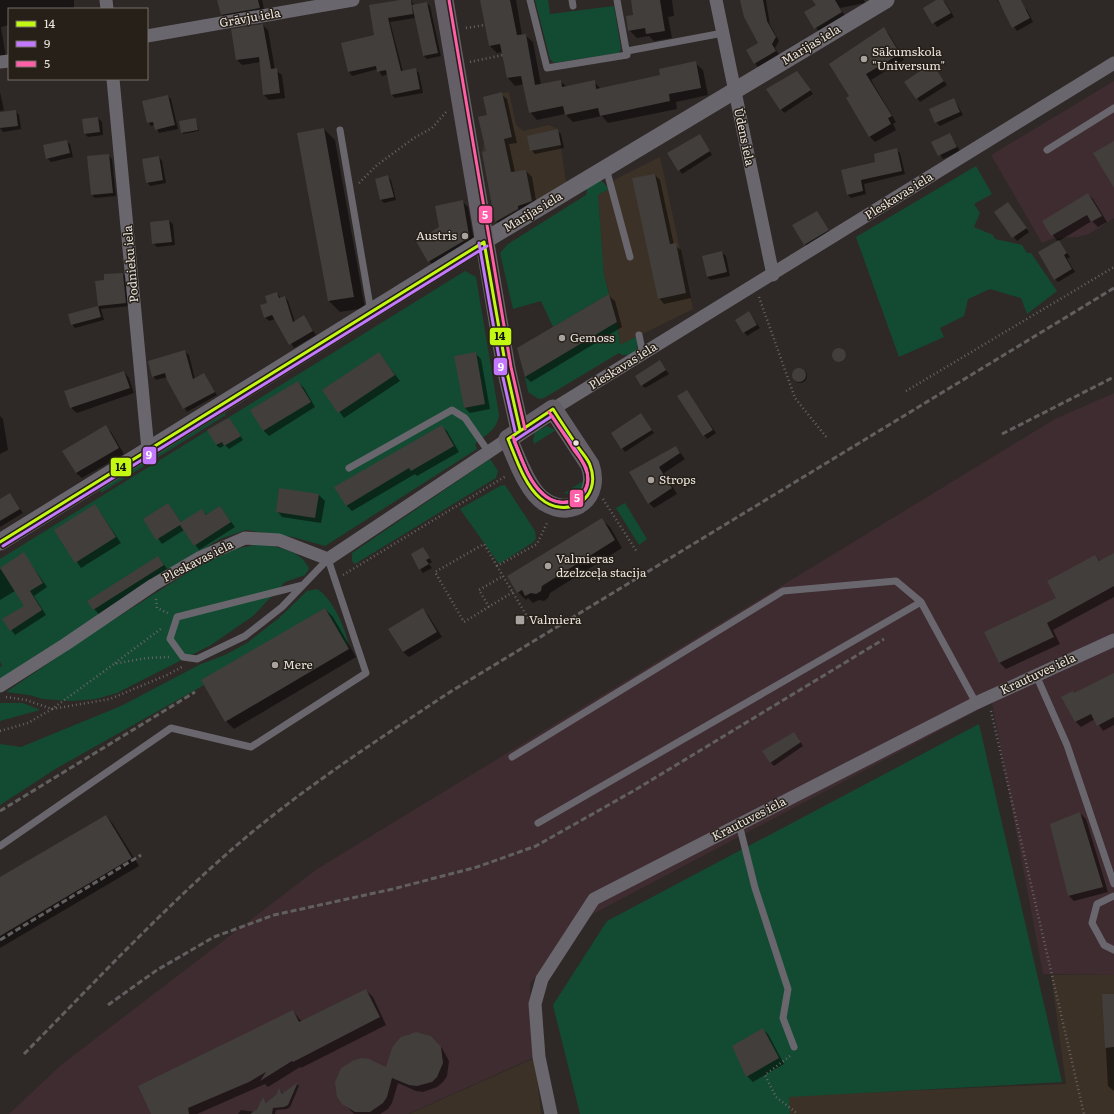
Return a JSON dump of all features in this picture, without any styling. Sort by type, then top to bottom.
[{"type":"main road","points":[[444,0],[506,368],[514,434],[521,468],[536,494],[545,502],[555,507],[567,508],[577,506],[591,492],[594,476],[590,465],[553,409]]},
{"type":"main road","name":"Pleskavas iela","points":[[514,434],[553,409]]},
{"type":"street","name":"Grāvju iela","points":[[148,36],[353,0]]},
{"type":"street","name":"Ūdens iela","points":[[716,0],[773,275]]},
{"type":"street","name":"Marijas iela","points":[[0,542],[484,242],[734,90],[886,0]]},
{"type":"street","name":"Pleskavas iela","points":[[553,409],[773,275],[1114,63]]},
{"type":"street","name":"Podnieku iela","points":[[113,80],[148,450]]},
{"type":"street","name":"Pleskavas iela","points":[[0,686],[66,644],[153,585],[199,558],[245,538],[279,540],[328,559],[514,434]]},
{"type":"street","name":"Krautuves iela","points":[[551,1114],[539,1057],[535,1004],[542,979],[594,899],[982,700],[1114,640]]},
{"type":"lane","points":[[530,0],[547,68],[627,55],[617,0]]},
{"type":"lane","points":[[627,51],[723,33]]},
{"type":"lane","points":[[1047,150],[1114,108]]},
{"type":"lane","points":[[340,130],[371,312]]},
{"type":"lane","points":[[606,168],[630,257]]},
{"type":"lane","points":[[639,336],[643,354]]},
{"type":"lane","points":[[349,468],[452,410],[465,418],[488,452]]},
{"type":"lane","points":[[0,846],[170,728],[251,747],[366,672],[328,559],[282,607],[245,636],[197,659],[183,657],[170,639],[177,617],[303,585]]},
{"type":"lane","points":[[512,757],[783,592],[896,582],[921,602],[982,700]]},
{"type":"lane","points":[[538,823],[921,602]]},
{"type":"lane","points":[[1036,675],[1067,745],[1114,884]]},
{"type":"lane","points":[[739,824],[755,888],[788,990],[783,1018],[794,1047]]},
{"type":"lane","points":[[1114,896],[1097,904],[1092,923],[1104,945],[1114,950]]},
{"type":"path","points":[[464,29],[485,24]]},
{"type":"path","points":[[463,63],[502,55]]},
{"type":"path","points":[[350,188],[358,184],[377,165],[432,128],[449,108]]},
{"type":"path","points":[[906,391],[1114,267]]},
{"type":"path","points":[[755,286],[795,398],[827,438]]},
{"type":"path","points":[[335,580],[521,468]]},
{"type":"path","points":[[593,484],[637,552]]},
{"type":"path","points":[[497,566],[537,544],[555,507]]},
{"type":"path","points":[[513,592],[464,622],[436,572],[484,544],[513,592],[528,618]]},
{"type":"path","points":[[489,607],[479,590],[503,576]]},
{"type":"path","points":[[0,731],[28,723],[52,708],[177,617],[157,608],[153,585]]},
{"type":"path","points":[[114,664],[146,658],[183,657]]},
{"type":"path","points":[[0,696],[26,700],[52,708],[110,699],[167,675],[197,659]]},
{"type":"path","points":[[982,700],[1084,1114]]},
{"type":"path","points":[[794,1047],[789,1057],[766,1075],[776,1097],[798,1114]]},
{"type":"shaded area","points":[[1114,81],[1114,218],[1089,234],[1078,237],[1054,238],[1042,243],[991,155]]},
{"type":"shaded area","points":[[509,92],[516,125],[523,131],[549,125],[558,129],[566,182],[532,203],[518,206],[519,212],[495,222],[482,152],[484,143],[478,117],[487,115],[483,97]]},
{"type":"shaded area","points":[[660,157],[693,309],[620,345],[617,322],[604,275],[598,195],[611,188],[614,180]]},
{"type":"shaded area","points":[[1114,393],[1114,975],[1043,974],[992,703],[593,914],[530,983],[533,1058],[408,1114],[9,1114],[61,1065],[317,869],[1055,419]]},
{"type":"shaded area","points":[[1051,975],[1114,975],[1114,1114],[789,1114],[788,1096],[1066,1084]]},
{"type":"shaded area","points":[[535,1058],[541,1114],[409,1114]]},
{"type":"green space","points":[[535,0],[548,0],[550,14],[614,6],[621,49],[619,53],[554,63],[550,59]]},
{"type":"green space","points":[[976,166],[992,194],[974,204],[980,213],[974,227],[993,235],[995,239],[1022,245],[1027,253],[1031,253],[1057,291],[1027,314],[1021,298],[990,289],[968,299],[964,316],[940,328],[944,337],[899,357],[856,237]]},
{"type":"green space","points":[[601,180],[609,189],[598,195],[604,275],[609,294],[553,327],[541,301],[513,309],[500,253],[508,244],[586,195],[588,185]]},
{"type":"green space","points":[[465,271],[476,277],[499,415],[496,425],[487,435],[475,444],[477,449],[325,546],[293,537],[246,530],[220,539],[158,577],[0,681],[0,667],[2,666],[0,661],[0,559]]},
{"type":"green space","points":[[617,322],[620,345],[636,337],[638,344],[637,350],[630,355],[622,355],[619,353],[544,398],[539,399],[528,392],[525,377]]},
{"type":"green space","points":[[225,413],[226,415],[101,493],[101,488],[104,486]]},
{"type":"green space","points":[[547,426],[556,430],[534,444],[533,440],[535,432]]},
{"type":"green space","points":[[490,459],[498,471],[496,478],[355,564],[352,561],[352,553]]},
{"type":"green space","points":[[585,480],[584,489],[574,496],[564,493]]},
{"type":"green space","points":[[505,485],[535,531],[536,539],[499,564],[460,509],[500,486]]},
{"type":"green space","points":[[625,503],[647,539],[639,545],[616,508]]},
{"type":"green space","points":[[259,544],[288,550],[301,558],[309,569],[305,575],[285,582],[253,616],[211,645],[117,693],[96,699],[71,701],[43,699],[29,695],[6,692],[99,629],[195,568],[235,549]]},
{"type":"green space","points":[[317,589],[323,593],[338,616],[346,634],[349,649],[325,608],[204,685],[57,768],[0,805],[0,744],[21,747],[121,706],[201,664],[225,655],[247,643],[279,618],[307,591]]},
{"type":"green space","points":[[0,703],[23,703],[40,710],[0,721]]},
{"type":"green space","points":[[979,724],[1062,1082],[789,1097],[790,1114],[580,1114],[553,1005],[607,921]]},
{"type":"building","points":[[217,0],[258,0],[260,8],[221,15]]},
{"type":"building","points":[[400,0],[411,0],[413,14],[388,18],[401,71],[416,68],[420,89],[391,95],[386,70],[377,72],[376,66],[348,72],[341,43],[374,35],[369,5]]},
{"type":"building","points":[[480,0],[510,0],[517,35],[526,34],[535,85],[561,80],[562,87],[595,80],[596,89],[660,75],[659,69],[696,61],[701,88],[669,94],[670,101],[600,116],[598,108],[565,115],[563,106],[529,113],[521,76],[507,78],[500,44],[489,46]]},
{"type":"building","points":[[631,0],[660,0],[665,31],[646,34],[645,28],[628,31],[626,16],[633,15]]},
{"type":"building","points":[[740,0],[763,0],[767,21],[776,37],[772,44],[776,51],[754,64],[746,50],[758,43],[744,17]]},
{"type":"building","points":[[812,0],[835,0],[842,12],[814,29],[804,12],[816,5]]},
{"type":"building","points":[[936,0],[943,0],[951,13],[932,24],[923,8]]},
{"type":"building","points":[[998,0],[1021,0],[1030,18],[1012,28]]},
{"type":"building","points":[[427,2],[438,53],[423,56],[412,5]]},
{"type":"building","points":[[263,24],[271,69],[277,68],[280,93],[263,95],[259,57],[236,60],[231,29]]},
{"type":"building","points":[[884,27],[900,54],[866,74],[892,116],[888,118],[891,124],[869,137],[846,98],[849,96],[829,64]]},
{"type":"building","points":[[932,63],[944,81],[916,99],[904,82]]},
{"type":"building","points":[[797,71],[811,90],[780,110],[766,89]]},
{"type":"building","points":[[502,92],[512,137],[504,139],[511,172],[526,170],[532,201],[518,206],[518,209],[495,222],[482,152],[486,151],[478,117],[487,115],[483,97]]},
{"type":"building","points":[[168,95],[175,125],[155,130],[153,122],[147,123],[142,101]]},
{"type":"building","points":[[954,98],[960,112],[935,123],[929,109]]},
{"type":"building","points":[[16,110],[18,126],[0,128],[0,112]]},
{"type":"building","points":[[98,117],[100,132],[84,134],[82,119]]},
{"type":"building","points":[[196,118],[198,130],[181,133],[179,121]]},
{"type":"building","points":[[324,128],[354,297],[328,301],[297,133]]},
{"type":"building","points":[[558,129],[561,145],[530,151],[527,136]]},
{"type":"building","points":[[950,133],[957,147],[938,156],[931,142]]},
{"type":"building","points":[[700,134],[710,151],[678,171],[667,153]]},
{"type":"building","points":[[67,140],[70,153],[46,159],[43,145]]},
{"type":"building","points":[[1114,141],[1114,188],[1093,153]]},
{"type":"building","points":[[897,148],[902,171],[861,180],[863,191],[847,195],[841,170],[875,162],[874,154]]},
{"type":"building","points":[[109,154],[113,193],[91,195],[87,156]]},
{"type":"building","points":[[159,156],[163,180],[146,183],[142,159]]},
{"type":"building","points":[[655,174],[670,244],[676,243],[686,293],[658,299],[632,178]]},
{"type":"building","points":[[388,175],[394,197],[380,200],[375,179]]},
{"type":"building","points":[[1088,193],[1102,216],[1091,222],[1087,215],[1051,236],[1042,221]]},
{"type":"building","points":[[463,200],[469,235],[467,239],[428,262],[416,241],[439,227],[435,206]]},
{"type":"building","points":[[1008,202],[1027,228],[1012,238],[994,212]]},
{"type":"building","points":[[817,211],[829,230],[804,245],[792,225]]},
{"type":"building","points":[[169,220],[172,242],[152,244],[150,222]]},
{"type":"building","points":[[1059,240],[1067,253],[1064,255],[1072,269],[1054,280],[1038,252]]},
{"type":"building","points":[[722,251],[727,272],[707,277],[702,256]]},
{"type":"building","points":[[123,273],[126,303],[98,306],[95,281],[104,280],[104,274]]},
{"type":"building","points":[[277,292],[279,298],[285,296],[293,322],[304,315],[313,331],[289,345],[272,315],[264,318],[260,305],[267,303],[265,296]]},
{"type":"building","name":"Gemoss","points":[[609,294],[617,322],[525,377],[517,348]]},
{"type":"building","points":[[98,306],[101,317],[71,325],[68,314]]},
{"type":"building","points":[[749,311],[757,325],[743,333],[735,320]]},
{"type":"building","points":[[839,348],[844,350],[846,355],[844,360],[839,362],[834,360],[832,355],[834,350]]},
{"type":"building","points":[[185,350],[193,379],[204,373],[215,392],[183,409],[167,380],[165,373],[152,377],[148,361]]},
{"type":"building","points":[[379,352],[395,375],[338,413],[322,390]]},
{"type":"building","points":[[476,352],[485,404],[464,408],[454,356]]},
{"type":"building","points":[[660,360],[666,370],[641,386],[635,376]]},
{"type":"building","points":[[799,368],[804,370],[806,375],[804,380],[799,382],[794,380],[792,375],[794,370]]},
{"type":"building","points":[[124,371],[130,388],[70,408],[64,391]]},
{"type":"building","points":[[298,381],[311,402],[263,431],[250,410]]},
{"type":"building","points":[[687,390],[713,430],[703,436],[677,396]]},
{"type":"building","points":[[641,413],[652,430],[621,449],[611,433]]},
{"type":"building","points":[[226,419],[230,419],[241,436],[224,446],[222,442],[216,445],[207,430]]},
{"type":"building","points":[[106,425],[119,448],[76,473],[62,451]]},
{"type":"building","points":[[442,425],[454,446],[411,471],[409,468],[346,506],[334,487]]},
{"type":"building","name":"Strops","points":[[676,446],[680,453],[659,467],[672,488],[648,504],[629,472]]},
{"type":"building","points":[[279,488],[319,494],[315,518],[276,512]]},
{"type":"building","points":[[10,493],[20,509],[0,521],[0,499]]},
{"type":"building","points":[[168,503],[181,522],[202,509],[206,515],[220,506],[231,522],[194,546],[180,525],[156,540],[143,519]]},
{"type":"building","points":[[95,504],[116,537],[75,563],[54,530]]},
{"type":"building","name":"Valmieras dzelzceļa stacija","points":[[602,518],[615,540],[542,586],[541,591],[536,594],[531,593],[525,596],[522,590],[517,593],[507,576]]},
{"type":"building","points":[[423,547],[430,558],[426,560],[429,564],[419,570],[411,554]]},
{"type":"building","points":[[24,552],[43,583],[30,591],[42,610],[10,631],[2,619],[24,606],[0,568]]},
{"type":"building","points":[[1114,553],[1114,586],[1047,623],[1054,637],[999,663],[984,632],[1056,598],[1047,581],[1095,555],[1099,561]]},
{"type":"building","points":[[158,556],[164,565],[93,610],[87,601]]},
{"type":"building","name":"Mere","points":[[325,608],[349,649],[225,722],[201,680]]},
{"type":"building","points":[[423,608],[437,632],[403,652],[388,629]]},
{"type":"building","points":[[1114,673],[1114,717],[1097,726],[1091,714],[1075,722],[1061,697],[1073,691],[1074,693]]},
{"type":"building","points":[[794,732],[801,742],[770,763],[762,751]]},
{"type":"building","points":[[1080,812],[1103,887],[1068,896],[1050,824]]},
{"type":"building","points":[[106,815],[132,858],[0,936],[0,877]]},
{"type":"building","points":[[366,989],[380,1017],[293,1062],[292,1061],[260,1081],[266,1072],[249,1082],[188,1108],[189,1114],[151,1114],[138,1086],[293,1010],[299,1022]]},
{"type":"building","points":[[1102,994],[1114,994],[1114,1047],[1105,1048]]},
{"type":"building","points":[[763,1028],[779,1058],[746,1077],[732,1046]]},
{"type":"building","points":[[416,1032],[431,1036],[441,1047],[443,1063],[437,1077],[432,1082],[417,1086],[409,1085],[392,1078],[387,1097],[383,1103],[370,1112],[355,1112],[342,1104],[337,1097],[335,1082],[341,1068],[354,1060],[362,1058],[369,1059],[386,1067],[392,1048],[396,1042],[401,1037]]},
{"type":"building","points":[[298,1082],[288,1105],[273,1108],[272,1114],[250,1114],[257,1109],[263,1097],[266,1103],[276,1095],[279,1088],[282,1094]]},
{"type":"railway","points":[[24,1054],[163,913],[221,859],[299,795],[450,692],[1114,288]]},
{"type":"railway","points":[[1002,434],[1114,377]]},
{"type":"railway","points":[[108,1005],[157,970],[214,937],[274,915],[393,889],[477,867],[536,846],[635,790],[884,639]]},
{"type":"railway","points":[[0,811],[195,692]]},
{"type":"railway","points":[[0,940],[141,855]]},
{"type":"transit line","name":"5","points":[[449,0],[511,367],[525,429]]},
{"type":"transit line","name":"14","points":[[484,242],[506,368],[520,430]]},
{"type":"transit line","name":"14","points":[[0,542],[484,242]]},
{"type":"transit line","name":"9","points":[[479,243],[501,369],[515,431]]},
{"type":"transit line","name":"9","points":[[3,546],[487,246]]},
{"type":"transit line","name":"14","points":[[553,409],[588,460],[593,477],[591,488],[587,496],[580,503],[571,507],[550,505],[534,492],[529,486],[521,470],[508,439],[553,409]]},
{"type":"transit line","name":"5","points":[[513,437],[528,474],[542,493],[550,499],[559,502],[568,502],[576,499],[582,494],[586,487],[588,478],[586,468],[549,412]]},
{"type":"transit line","name":"9","points":[[552,416],[579,454],[588,477],[587,486],[583,494],[577,499],[569,502],[552,500],[538,489],[533,483],[514,441],[552,416]]},
{"type":"place","name":"Sākumskola \"Universum\"","points":[[864,59]]},
{"type":"place","name":"Austris","points":[[465,236]]},
{"type":"place","name":"Gemoss","points":[[562,338]]},
{"type":"place","name":"Strops","points":[[651,480]]},
{"type":"place","name":"Valmieras dzelzceļa stacija","points":[[548,566]]},
{"type":"place","name":"Valmiera","points":[[520,620]]},
{"type":"place","name":"Mere","points":[[275,665]]}]
